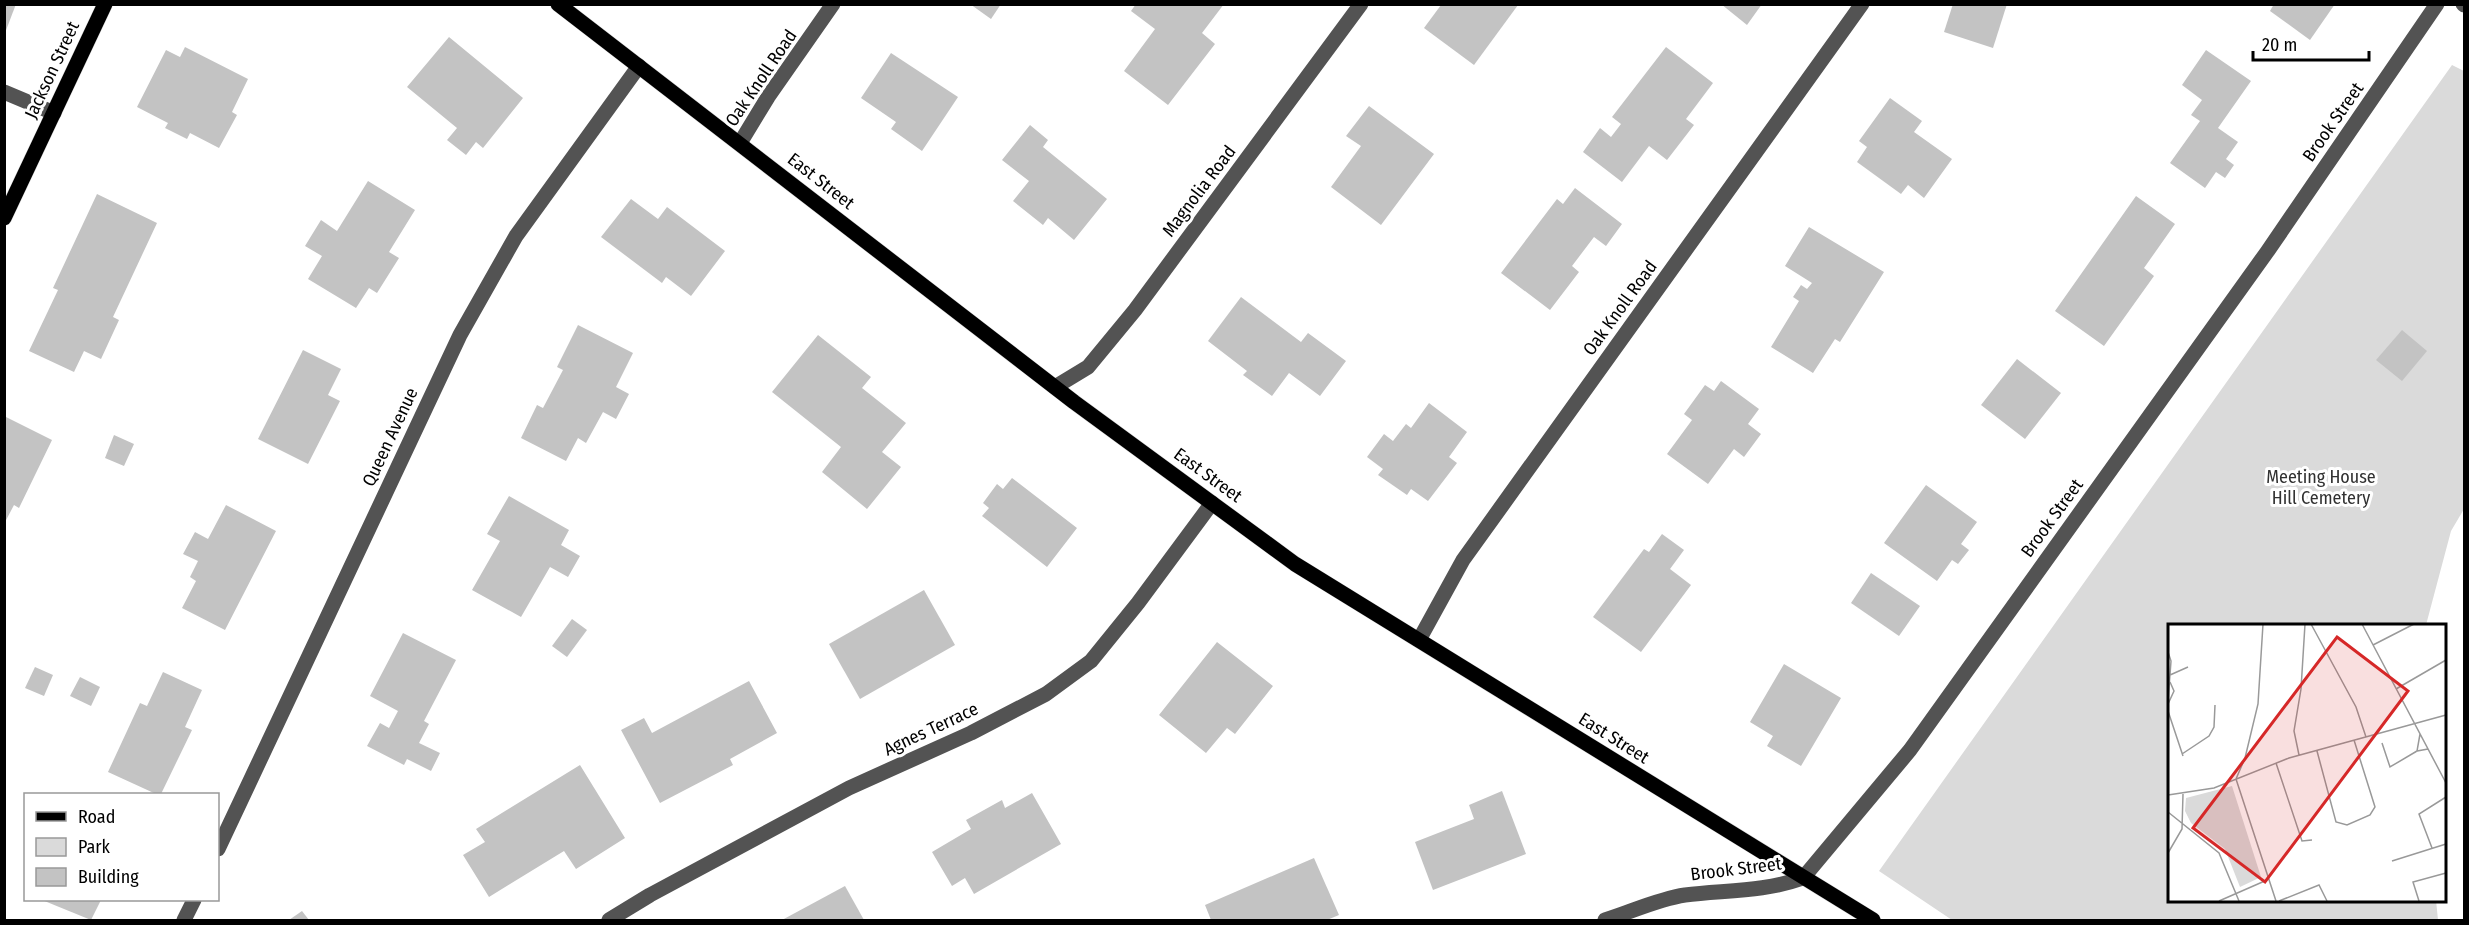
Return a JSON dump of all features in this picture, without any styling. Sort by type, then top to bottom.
[{"type":"main road","name":"Jackson Street","points":[[4,218],[105,4]]},
{"type":"main road","name":"East Street","points":[[558,4],[1055,387],[1295,564],[1873,921]]},
{"type":"street","name":"Oak Knoll Road","points":[[740,143],[768,97],[833,4]]},
{"type":"street","name":"Magnolia Road","points":[[1055,387],[1088,367],[1135,310],[1361,4]]},
{"type":"street","name":"Oak Knoll Road","points":[[1419,640],[1463,560],[1862,4]]},
{"type":"street","name":"Brook Street","points":[[1605,921],[1683,896],[1784,885],[1803,878],[1910,750],[2267,252],[2436,4]]},
{"type":"street","name":"Queen Avenue","points":[[219,847],[460,335],[516,236],[639,66]]},
{"type":"street","points":[[4,92],[54,113]]},
{"type":"street","name":"Agnes Terrace","points":[[609,921],[650,895],[849,788],[971,733],[1046,694],[1091,661],[1212,503]]},
{"type":"street","points":[[184,921],[194,901]]},
{"type":"green space","name":"Meeting House Hill Cemetery","points":[[2452,65],[2464,71],[2464,509],[2451,531],[2426,624],[2168,624],[2168,901],[2436,901],[2438,920],[1952,920],[1879,871]]},
{"type":"building","points":[[4,4],[16,4],[5,33],[4,33]]},
{"type":"building","points":[[970,4],[1001,4],[991,19]]},
{"type":"building","points":[[1136,4],[1224,4],[1202,33],[1215,44],[1168,105],[1124,71],[1155,29],[1131,11]]},
{"type":"building","points":[[1721,4],[1762,4],[1747,25]]},
{"type":"building","points":[[1953,4],[2007,4],[1993,48],[1944,32]]},
{"type":"building","points":[[2274,4],[2335,4],[2310,40],[2270,11]]},
{"type":"building","points":[[1441,5],[1518,5],[1474,65],[1424,28]]},
{"type":"building","points":[[449,37],[523,98],[483,148],[476,142],[466,155],[447,140],[457,128],[407,87]]},
{"type":"building","points":[[185,47],[248,79],[232,112],[237,115],[219,148],[190,133],[187,139],[165,128],[168,123],[137,107],[166,50],[180,57]]},
{"type":"building","points":[[1666,47],[1713,83],[1686,119],[1694,125],[1667,160],[1649,146],[1622,182],[1583,152],[1600,128],[1611,137],[1621,124],[1612,117]]},
{"type":"building","points":[[2206,50],[2251,81],[2218,128],[2238,142],[2226,159],[2234,165],[2225,178],[2216,172],[2205,188],[2170,163],[2200,121],[2191,115],[2202,100],[2182,85]]},
{"type":"building","points":[[891,53],[958,97],[922,151],[891,129],[896,122],[861,98]]},
{"type":"building","points":[[1890,98],[1922,121],[1914,132],[1952,159],[1924,198],[1908,185],[1901,194],[1857,162],[1867,147],[1859,141]]},
{"type":"building","points":[[1369,106],[1434,154],[1381,225],[1331,187],[1361,146],[1346,136]]},
{"type":"building","points":[[1030,125],[1048,140],[1043,147],[1107,199],[1074,240],[1048,218],[1043,225],[1013,201],[1029,181],[1002,160]]},
{"type":"building","points":[[368,181],[415,210],[389,252],[399,258],[377,293],[369,288],[356,308],[308,279],[322,256],[305,246],[321,220],[337,231]]},
{"type":"building","points":[[1575,188],[1622,224],[1606,246],[1594,237],[1572,266],[1579,272],[1550,310],[1501,273],[1557,199],[1563,204]]},
{"type":"building","points":[[97,194],[157,223],[113,317],[119,320],[101,359],[84,351],[74,372],[29,351],[58,290],[53,288]]},
{"type":"building","points":[[2136,196],[2175,224],[2144,268],[2154,276],[2104,346],[2055,311]]},
{"type":"building","points":[[631,199],[658,219],[667,207],[725,251],[691,296],[666,277],[662,283],[601,237]]},
{"type":"building","points":[[1809,227],[1884,272],[1840,342],[1835,339],[1813,373],[1771,347],[1799,301],[1793,297],[1801,285],[1807,289],[1812,283],[1785,266]]},
{"type":"building","points":[[1241,297],[1301,342],[1308,333],[1346,361],[1320,396],[1289,373],[1272,396],[1243,375],[1247,371],[1208,341]]},
{"type":"building","points":[[578,325],[633,353],[616,387],[629,394],[616,419],[603,412],[586,443],[578,438],[566,461],[521,438],[537,405],[543,408],[563,370],[557,367]]},
{"type":"building","points":[[2402,330],[2427,351],[2402,381],[2376,360]]},
{"type":"building","points":[[818,335],[871,377],[862,388],[906,423],[882,452],[901,467],[867,509],[822,472],[841,447],[772,392]]},
{"type":"building","points":[[303,350],[341,369],[328,395],[340,401],[308,464],[258,439]]},
{"type":"building","points":[[2017,359],[2061,393],[2025,439],[1981,405]]},
{"type":"building","points":[[1721,381],[1759,409],[1748,424],[1761,434],[1744,457],[1734,449],[1708,484],[1667,454],[1692,420],[1684,414],[1705,385],[1714,391]]},
{"type":"building","points":[[1429,403],[1467,432],[1449,457],[1457,463],[1428,501],[1411,489],[1407,495],[1378,475],[1383,469],[1367,457],[1384,434],[1393,441],[1406,424],[1411,428]]},
{"type":"building","points":[[4,416],[52,440],[19,508],[14,505],[4,524]]},
{"type":"building","points":[[114,435],[134,444],[124,466],[105,458]]},
{"type":"building","points":[[1012,478],[1077,528],[1047,567],[982,516],[989,508],[983,503],[997,484],[1003,489]]},
{"type":"building","points":[[1926,485],[1977,522],[1961,544],[1969,550],[1958,564],[1952,560],[1937,581],[1884,543]]},
{"type":"building","points":[[509,496],[569,530],[561,545],[580,556],[568,577],[550,567],[521,617],[472,590],[500,541],[487,534]]},
{"type":"building","points":[[226,505],[276,531],[225,630],[182,608],[196,581],[190,577],[198,561],[183,554],[195,532],[208,539]]},
{"type":"building","points":[[1662,534],[1684,550],[1670,569],[1691,585],[1641,652],[1593,617],[1644,549],[1649,552]]},
{"type":"building","points":[[1871,573],[1920,606],[1899,636],[1851,603]]},
{"type":"building","points":[[924,590],[955,645],[860,699],[829,644]]},
{"type":"building","points":[[572,619],[587,630],[567,657],[552,646]]},
{"type":"building","points":[[403,633],[456,660],[424,721],[429,724],[419,743],[440,753],[431,771],[407,759],[404,765],[367,746],[380,723],[389,728],[398,711],[370,696]]},
{"type":"building","points":[[1217,642],[1273,686],[1235,734],[1227,728],[1206,753],[1159,715]]},
{"type":"building","points":[[1784,664],[1841,698],[1801,766],[1767,746],[1773,736],[1750,722]]},
{"type":"building","points":[[35,667],[53,675],[44,696],[25,688]]},
{"type":"building","points":[[163,672],[202,690],[185,727],[192,730],[161,793],[154,793],[108,772],[140,703],[147,706]]},
{"type":"building","points":[[80,677],[100,687],[91,706],[70,696]]},
{"type":"building","points":[[749,681],[777,733],[730,759],[733,765],[660,803],[621,730],[644,718],[652,733]]},
{"type":"building","points":[[580,765],[625,838],[576,869],[564,851],[489,897],[463,855],[485,842],[476,829]]},
{"type":"building","points":[[1502,791],[1526,854],[1433,890],[1415,842],[1474,819],[1469,805]]},
{"type":"building","points":[[1032,793],[1061,844],[974,894],[965,878],[952,886],[932,852],[971,829],[966,820],[1002,800],[1005,808]]},
{"type":"building","points":[[1314,858],[1339,915],[1327,920],[1211,920],[1205,905]]},
{"type":"building","points":[[845,886],[864,920],[782,920]]},
{"type":"building","points":[[44,901],[100,901],[91,920]]},
{"type":"building","points":[[302,911],[309,920],[289,920]]}]
